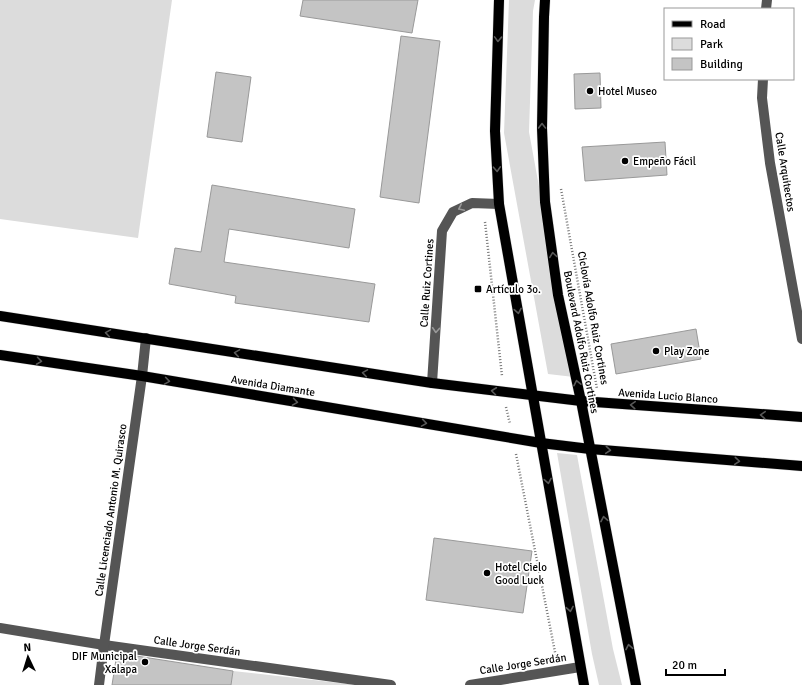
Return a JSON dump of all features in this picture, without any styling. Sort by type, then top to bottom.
[{"type":"main road","points":[[499,0],[495,131],[499,204],[584,685]]},
{"type":"main road","name":"Boulevard Adolfo Ruiz Cortines","points":[[545,0],[542,128],[545,202],[558,295],[581,401],[636,685]]},
{"type":"main road","points":[[0,316],[432,383],[533,396]]},
{"type":"main road","name":"Avenida Diamante","points":[[0,355],[142,376],[541,443]]},
{"type":"main road","name":"Avenida Lucio Blanco","points":[[533,396],[600,403],[802,418]]},
{"type":"main road","points":[[541,443],[590,449],[802,466]]},
{"type":"street","name":"Calle Arquitectos","points":[[763,80],[762,98],[770,163],[802,339]]},
{"type":"street","name":"Calle Ruiz Cortines","points":[[432,383],[442,231],[453,212],[472,203],[499,204]]},
{"type":"street","name":"Calle Licenciado Antonio M. Quirasco","points":[[100,685],[104,645],[146,338]]},
{"type":"street","name":"Calle Jorge Serdán","points":[[0,628],[104,645],[391,685]]},
{"type":"street","name":"Calle Jorge Serdán","points":[[470,685],[580,667]]},
{"type":"path","name":"Ciclovía Adolfo Ruiz Cortines","points":[[560,185],[600,403]]},
{"type":"green space","points":[[0,0],[172,0],[138,238],[0,219]]},
{"type":"green space","points":[[509,0],[535,0],[533,11],[529,132],[574,377],[548,374],[504,133]]},
{"type":"green space","points":[[557,453],[577,455],[613,649],[622,685],[599,685],[592,654]]},
{"type":"green space","points":[[233,671],[357,685],[231,685]]},
{"type":"building","points":[[303,0],[418,0],[412,33],[300,16]]},
{"type":"building","points":[[401,36],[440,41],[419,203],[380,197]]},
{"type":"building","points":[[216,72],[251,77],[242,142],[207,137]]},
{"type":"building","points":[[600,73],[601,108],[575,109],[574,74]]},
{"type":"building","name":"Empeño Fácil","points":[[665,142],[667,175],[585,181],[582,147]]},
{"type":"building","points":[[212,185],[355,209],[349,248],[229,229],[224,262],[375,284],[369,322],[235,303],[236,296],[169,284],[175,248],[201,252]]},
{"type":"building","name":"Play Zone","points":[[696,329],[701,359],[616,374],[611,344]]},
{"type":"building","points":[[434,538],[532,551],[523,613],[426,600]]},
{"type":"building","name":"DIF Municipal Xalapa","points":[[117,653],[233,671],[231,685],[112,685]]},
{"type":"place","name":"Hotel Museo","points":[[590,91]]},
{"type":"place","name":"Empeño Fácil","points":[[625,161]]},
{"type":"place","name":"Artículo 3o.","points":[[478,289]]},
{"type":"place","name":"Play Zone","points":[[656,351]]},
{"type":"place","name":"Hotel Cielo Good Luck","points":[[487,573]]},
{"type":"place","name":"DIF Municipal Xalapa","points":[[145,662]]}]
